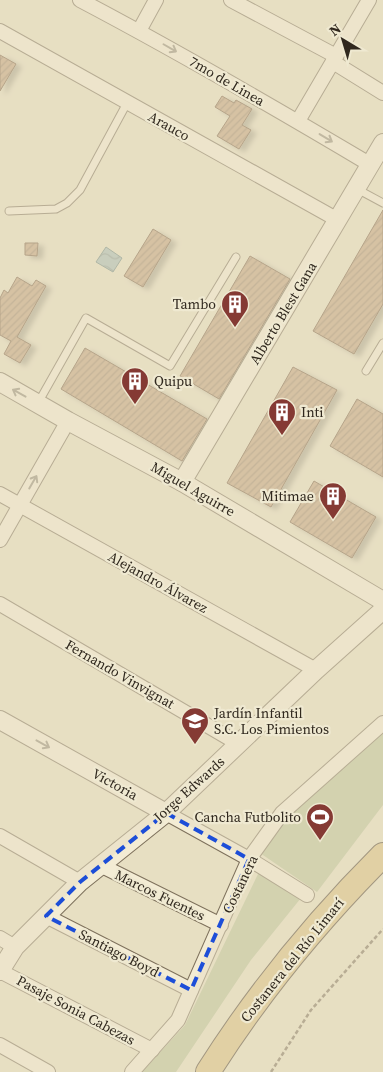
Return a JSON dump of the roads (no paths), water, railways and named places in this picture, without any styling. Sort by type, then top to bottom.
[{"type":"highway","name":"Costanera del Río Limarí","points":[[208,1072],[243,1020],[291,956],[383,855]]},
{"type":"street","name":"7mo de Linea","points":[[80,0],[139,31],[298,121],[371,165]]},
{"type":"street","points":[[139,31],[156,0]]},
{"type":"street","points":[[231,0],[334,59],[383,93]]},
{"type":"street","points":[[298,121],[369,0]]},
{"type":"street","name":"Arauco","points":[[0,31],[338,220]]},
{"type":"street","name":"Alberto Blest Gana","points":[[182,482],[383,143]]},
{"type":"street","name":"Miguel Aguirre","points":[[0,382],[182,482],[383,601]]},
{"type":"street","points":[[0,540],[68,421]]},
{"type":"street","name":"Alejandro Álvarez","points":[[0,494],[316,670]]},
{"type":"street","name":"Fernando Vinvignat","points":[[0,604],[239,744]]},
{"type":"street","name":"Jorge Edwards","points":[[0,971],[8,942],[46,916],[80,882],[166,813],[316,670],[383,610]]},
{"type":"street","name":"Victoria","points":[[0,720],[249,860],[307,895]]},
{"type":"street","name":"Costanera","points":[[132,1072],[178,1020],[249,860],[282,813],[383,723]]},
{"type":"street","points":[[0,836],[80,882]]},
{"type":"street","name":"Marcos Fuentes","points":[[100,865],[220,925]]},
{"type":"street","name":"Santiago Boyd","points":[[46,916],[191,990]]},
{"type":"street","name":"Pasaje Sonia Cabezas","points":[[0,971],[152,1050]]},
{"type":"street","points":[[0,1045],[43,1071]]},
{"type":"lane","points":[[9,211],[56,209],[67,203],[80,190],[127,103]]},
{"type":"lane","points":[[356,189],[383,203]]},
{"type":"lane","points":[[38,403],[86,318],[170,366],[236,257]]},
{"type":"lane","points":[[366,371],[383,343]]},
{"type":"water","points":[[106,247],[122,258],[113,272],[96,262]]},
{"type":"place","name":"Tambo","points":[[235,328]]},
{"type":"place","name":"Quipu","points":[[135,405]]},
{"type":"place","name":"Inti","points":[[282,436]]},
{"type":"place","name":"Mitimae","points":[[333,520]]},
{"type":"place","name":"Jardín Infantil S.C. Los Pimientos","points":[[195,745]]},
{"type":"place","name":"Cancha Futbolito","points":[[320,841]]}]
